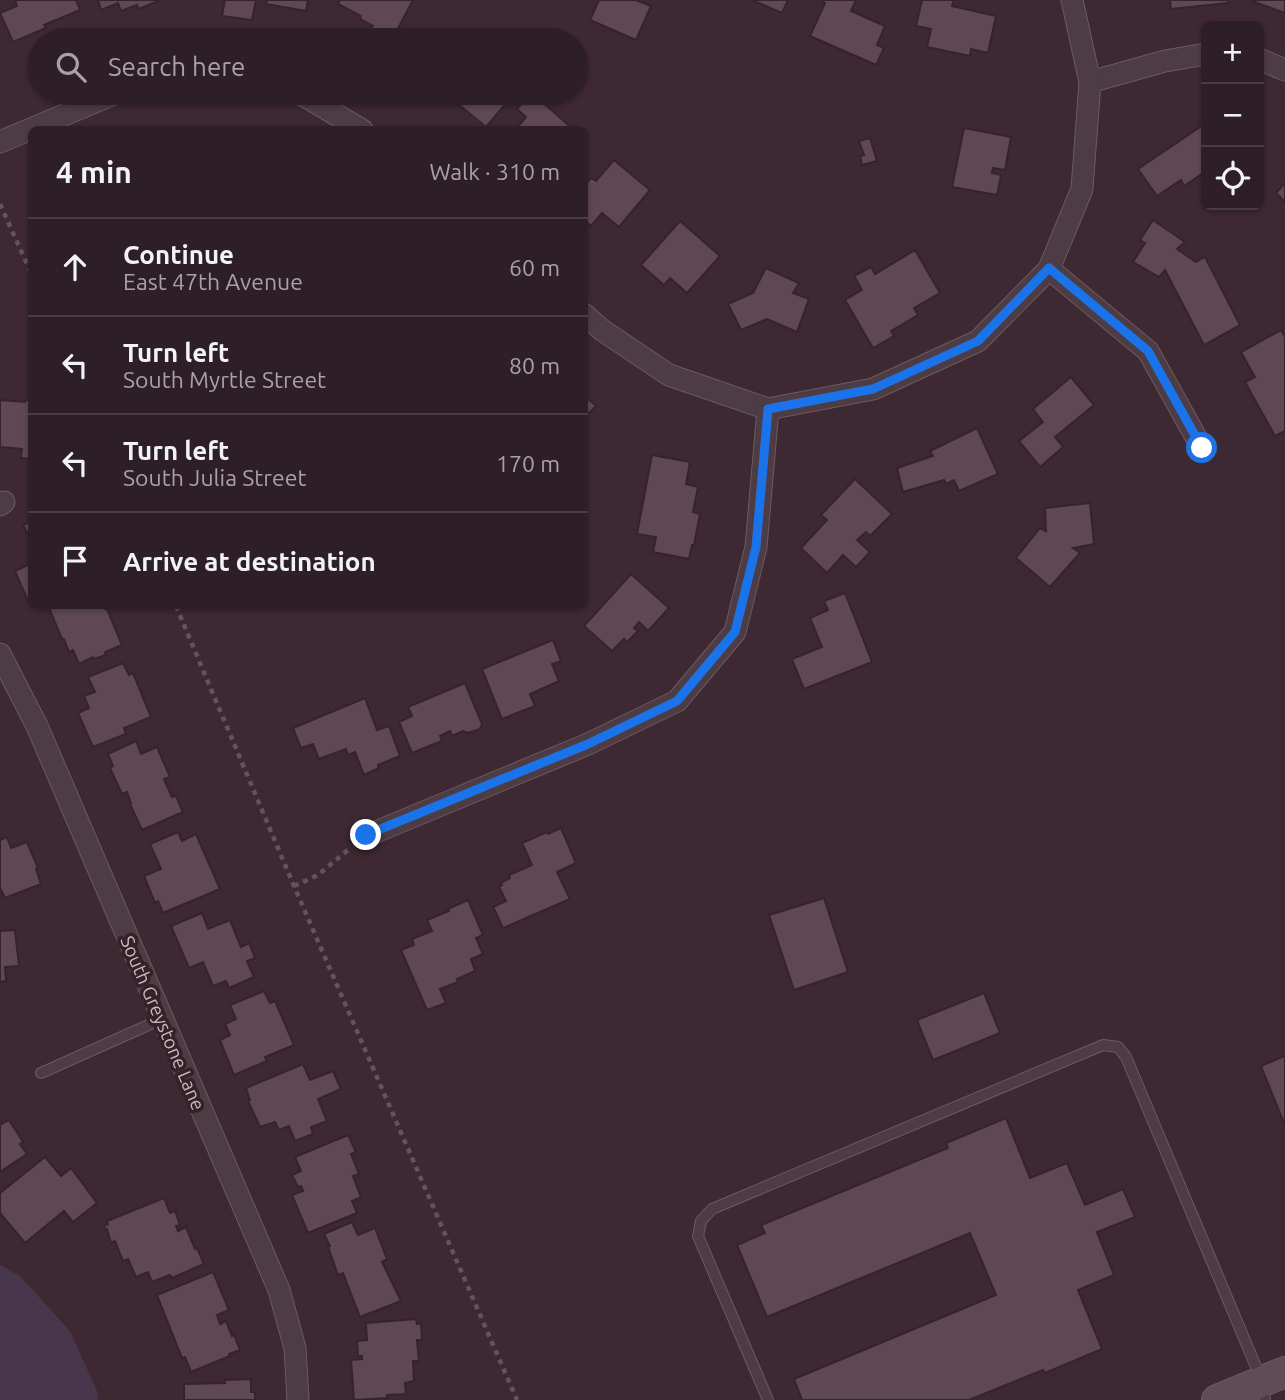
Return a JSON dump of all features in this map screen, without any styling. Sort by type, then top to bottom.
[{"type":"main road","points":[[1217,1400],[1271,1385]]},
{"type":"street","points":[[588,318],[602,330],[669,374],[768,409],[873,389],[978,341],[1049,268],[1082,189],[1090,82],[1072,0]]},
{"type":"street","points":[[1090,82],[1166,61],[1201,55]]},
{"type":"street","points":[[1264,61],[1285,70]]},
{"type":"street","points":[[39,126],[89,105]]},
{"type":"street","points":[[321,105],[355,126]]},
{"type":"street","points":[[0,142],[28,130]]},
{"type":"street","points":[[1049,268],[1148,351],[1202,448]]},
{"type":"street","points":[[366,835],[588,744],[677,701],[735,632],[756,547],[768,409]]},
{"type":"street","name":"South Greystone Lane","points":[[0,654],[37,726],[279,1290],[295,1348],[298,1400]]},
{"type":"lane","points":[[41,1073],[162,1019]]},
{"type":"lane","points":[[768,1400],[698,1236],[701,1221],[712,1209],[1103,1045],[1118,1047],[1126,1057],[1271,1385]]},
{"type":"path","points":[[0,204],[28,266]]},
{"type":"path","points":[[177,609],[517,1400]]},
{"type":"path","points":[[294,886],[318,875],[366,835]]},
{"type":"shaded area","points":[[0,1265],[20,1276],[70,1331],[97,1391],[98,1400],[0,1400]]},
{"type":"building","points":[[15,0],[76,0],[80,10],[44,25],[46,28],[28,28],[28,36],[13,42],[0,13],[17,6]]},
{"type":"building","points":[[98,0],[160,0],[139,9],[137,5],[121,11],[118,3],[101,10]]},
{"type":"building","points":[[225,0],[256,0],[252,20],[222,16]]},
{"type":"building","points":[[267,0],[308,0],[306,11],[266,4]]},
{"type":"building","points":[[340,0],[413,0],[398,28],[372,28],[373,26],[360,19],[361,16],[338,4]]},
{"type":"building","points":[[599,0],[636,0],[651,6],[636,40],[590,20]]},
{"type":"building","points":[[752,0],[788,0],[782,13]]},
{"type":"building","points":[[823,0],[856,0],[851,11],[885,26],[877,45],[884,48],[876,65],[810,36],[825,3]]},
{"type":"building","points":[[922,0],[954,0],[952,6],[996,16],[988,53],[971,49],[970,56],[927,47],[931,29],[916,26]]},
{"type":"building","points":[[1170,0],[1228,0],[1228,3],[1171,9]]},
{"type":"building","points":[[1285,0],[1285,13],[1252,1]]},
{"type":"building","points":[[459,105],[505,105],[485,126]]},
{"type":"building","points":[[520,105],[546,105],[569,126],[518,126],[526,117],[517,109]]},
{"type":"building","points":[[1201,126],[1201,174],[1184,186],[1181,180],[1157,196],[1138,169]]},
{"type":"building","points":[[964,128],[1011,137],[1005,170],[993,168],[992,173],[1001,175],[997,195],[952,187]]},
{"type":"building","points":[[870,138],[877,161],[862,165],[860,156],[864,155],[859,141]]},
{"type":"building","points":[[614,160],[650,190],[619,227],[602,213],[591,226],[588,223],[588,181],[591,178],[596,181]]},
{"type":"building","points":[[1285,183],[1285,202],[1276,193]]},
{"type":"building","points":[[1153,220],[1185,242],[1177,249],[1196,262],[1205,257],[1240,325],[1204,345],[1165,270],[1159,277],[1133,262],[1145,243],[1140,240]]},
{"type":"building","points":[[680,221],[720,256],[687,293],[670,278],[664,285],[641,265]]},
{"type":"building","points":[[915,250],[940,293],[914,308],[918,315],[891,331],[894,336],[873,348],[845,300],[862,290],[854,276],[871,267],[875,274]]},
{"type":"building","points":[[766,268],[799,283],[793,293],[809,299],[797,332],[767,319],[741,330],[728,304],[753,293]]},
{"type":"building","points":[[1281,330],[1285,337],[1285,431],[1275,436],[1245,382],[1255,377],[1241,352]]},
{"type":"building","points":[[1071,377],[1094,405],[1055,437],[1063,447],[1040,467],[1019,441],[1043,422],[1033,409]]},
{"type":"building","points":[[588,399],[596,406],[588,414]]},
{"type":"building","points":[[0,400],[28,400],[28,459],[21,458],[22,449],[0,447]]},
{"type":"building","points":[[977,428],[998,474],[959,491],[954,480],[946,484],[944,480],[903,492],[897,468],[933,456],[930,451]]},
{"type":"building","points":[[652,455],[690,462],[686,484],[698,487],[693,512],[700,514],[689,559],[653,552],[656,537],[637,534]]},
{"type":"building","points":[[855,479],[892,514],[870,536],[866,532],[857,540],[870,552],[856,567],[843,555],[827,573],[801,548],[827,520],[821,515]]},
{"type":"building","points":[[1090,503],[1094,544],[1073,548],[1080,553],[1050,587],[1016,558],[1040,528],[1046,531],[1045,508]]},
{"type":"building","points":[[28,565],[28,601],[15,571]]},
{"type":"building","points":[[631,574],[669,608],[648,631],[639,622],[634,628],[638,631],[627,642],[624,639],[612,651],[584,626]]},
{"type":"building","points":[[845,593],[872,662],[804,689],[792,659],[822,647],[810,618],[828,610],[824,601]]},
{"type":"building","points":[[49,609],[107,609],[122,645],[105,652],[106,655],[94,659],[93,657],[79,664],[73,650],[69,652]]},
{"type":"building","points":[[553,640],[561,661],[552,664],[559,681],[530,694],[535,706],[502,719],[482,669]]},
{"type":"building","points":[[123,663],[129,675],[133,673],[151,717],[124,728],[126,734],[93,747],[78,713],[89,708],[84,696],[95,692],[88,677]]},
{"type":"building","points":[[465,683],[482,724],[480,729],[468,733],[463,731],[452,736],[450,731],[440,736],[442,741],[412,753],[399,722],[412,716],[408,707]]},
{"type":"building","points":[[365,698],[377,730],[389,726],[400,756],[378,765],[379,768],[364,775],[355,752],[348,755],[346,749],[319,759],[313,744],[301,748],[293,728]]},
{"type":"building","points":[[136,741],[141,754],[157,747],[170,777],[164,779],[183,812],[142,830],[127,792],[122,794],[110,768],[113,766],[108,754]]},
{"type":"building","points":[[561,828],[576,863],[557,872],[570,899],[503,928],[493,907],[506,901],[499,887],[510,878],[509,875],[532,865],[522,843]]},
{"type":"building","points":[[178,832],[182,841],[196,834],[220,889],[163,913],[158,901],[155,903],[144,876],[161,869],[150,844]]},
{"type":"building","points":[[7,837],[11,848],[27,842],[38,868],[36,869],[41,884],[5,898],[0,888],[0,840]]},
{"type":"building","points":[[824,898],[848,972],[794,990],[769,915]]},
{"type":"building","points":[[468,900],[483,935],[476,938],[483,954],[471,959],[475,971],[440,989],[446,1003],[427,1010],[401,950],[414,945],[412,939],[432,931],[427,920]]},
{"type":"building","points":[[202,913],[208,929],[230,920],[241,947],[249,943],[255,958],[247,961],[254,977],[229,988],[226,981],[213,986],[203,962],[189,968],[171,926]]},
{"type":"building","points":[[15,930],[19,966],[5,967],[6,981],[0,982],[0,931]]},
{"type":"building","points":[[264,991],[270,1003],[275,1001],[294,1045],[265,1057],[267,1061],[234,1075],[220,1040],[230,1035],[225,1024],[236,1019],[230,1005]]},
{"type":"building","points":[[984,993],[1000,1033],[933,1060],[917,1020]]},
{"type":"building","points":[[1285,1056],[1285,1126],[1261,1066]]},
{"type":"building","points":[[303,1064],[310,1080],[333,1071],[341,1089],[318,1099],[327,1121],[311,1127],[313,1134],[295,1141],[289,1126],[279,1130],[275,1122],[260,1127],[248,1101],[250,1100],[246,1088]]},
{"type":"building","points":[[1006,1118],[1030,1178],[1067,1163],[1085,1205],[1123,1189],[1135,1217],[1097,1232],[1114,1275],[1078,1290],[1102,1349],[969,1400],[802,1400],[794,1379],[996,1295],[970,1233],[767,1317],[737,1245],[765,1233],[761,1225],[948,1148],[946,1143]]},
{"type":"building","points":[[9,1120],[27,1154],[0,1172],[0,1125]]},
{"type":"building","points":[[348,1135],[356,1152],[351,1154],[359,1174],[353,1176],[361,1197],[352,1201],[357,1213],[308,1233],[292,1195],[303,1191],[292,1175],[301,1171],[295,1157]]},
{"type":"building","points":[[45,1157],[61,1176],[71,1168],[97,1203],[73,1222],[64,1211],[25,1243],[0,1213],[0,1193]]},
{"type":"building","points":[[164,1198],[170,1213],[175,1211],[180,1225],[176,1226],[178,1231],[186,1227],[204,1264],[172,1278],[170,1275],[152,1282],[148,1272],[136,1277],[128,1259],[123,1261],[115,1241],[111,1243],[104,1226],[108,1224],[107,1221]]},
{"type":"building","points":[[352,1222],[358,1235],[375,1228],[387,1259],[382,1262],[401,1301],[360,1317],[343,1273],[338,1275],[324,1234]]},
{"type":"building","points":[[213,1272],[229,1310],[217,1315],[220,1324],[226,1321],[240,1350],[191,1372],[185,1357],[182,1358],[157,1295]]},
{"type":"building","points":[[416,1319],[417,1324],[421,1324],[422,1340],[417,1340],[419,1361],[413,1361],[414,1381],[405,1383],[406,1394],[354,1400],[351,1360],[362,1359],[362,1356],[358,1356],[357,1341],[367,1340],[366,1323]]},
{"type":"building","points":[[251,1379],[251,1392],[255,1392],[255,1400],[184,1400],[184,1384]]},
{"type":"route","points":[[366,835],[588,744],[677,701],[735,632],[756,547],[768,409],[873,389],[978,341],[1049,268],[1148,351],[1202,448]]}]
